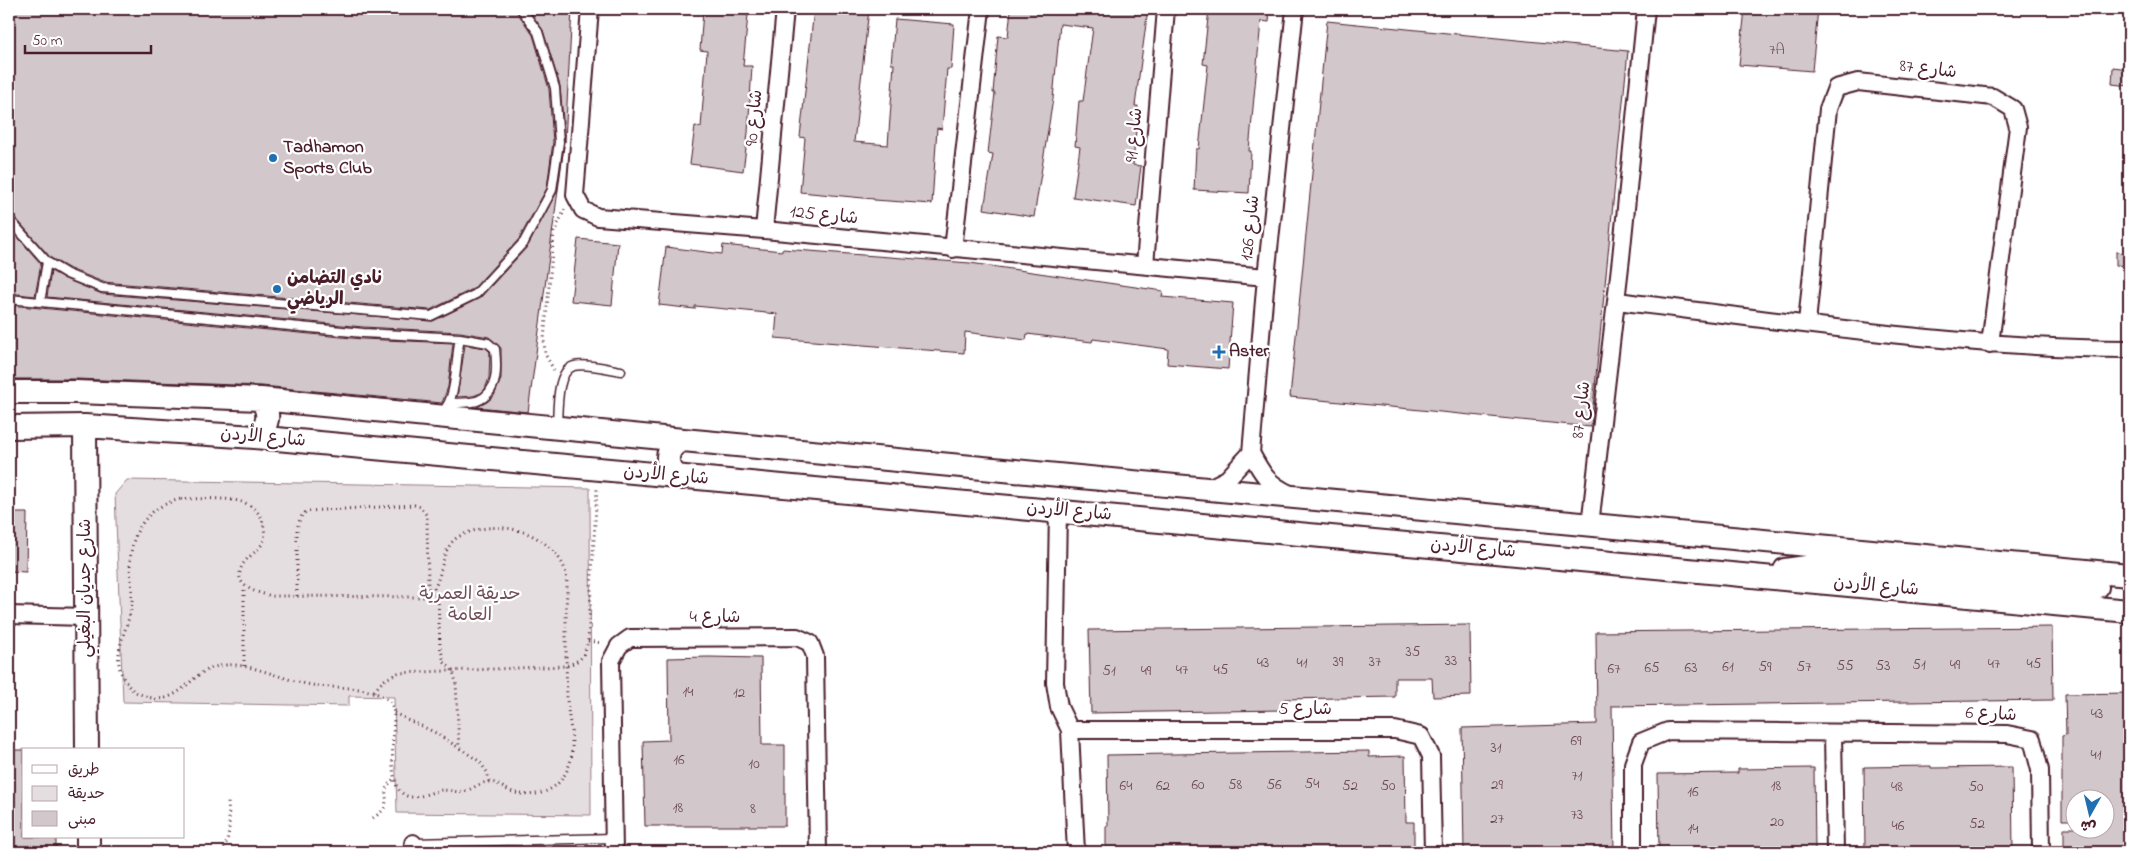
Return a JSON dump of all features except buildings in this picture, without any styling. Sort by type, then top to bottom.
[{"type":"main road","name":"شارع الأردن","points":[[9,392],[76,392],[260,399],[443,410],[556,428],[2129,575]]},
{"type":"main road","points":[[255,437],[263,429],[267,419],[267,412],[260,399]]},
{"type":"main road","name":"شارع الأردن","points":[[9,427],[85,426],[255,437],[2129,611]]},
{"type":"main road","name":"شارع جديان البغيلي","points":[[85,426],[87,748]]},
{"type":"main road","points":[[682,478],[672,472],[667,456],[673,446],[683,440]]},
{"type":"main road","points":[[1763,577],[1798,567],[1830,566],[2129,590]]},
{"type":"main road","points":[[88,838],[88,852]]},
{"type":"street","points":[[574,195],[590,9]]},
{"type":"street","name":"شارع 90","points":[[764,230],[785,9]]},
{"type":"street","points":[[953,249],[981,9]]},
{"type":"street","name":"شارع 91","points":[[1145,265],[1166,9]]},
{"type":"street","name":"شارع 126","points":[[1251,453],[1266,277],[1295,9]]},
{"type":"street","name":"شارع 87","points":[[1590,525],[1616,301],[1646,9]]},
{"type":"street","name":"شارع 87","points":[[1807,323],[1828,109],[1836,88],[1858,82],[1993,98],[2013,109],[2018,127],[1990,344]]},
{"type":"street","name":"شارع 125","points":[[574,195],[583,210],[598,217],[764,230],[1266,277]]},
{"type":"street","points":[[1616,301],[1990,344],[2063,349],[2129,349]]},
{"type":"street","points":[[1207,489],[1228,479],[1251,453],[1262,473],[1274,486],[1293,496]]},
{"type":"street","points":[[1058,511],[1055,683],[1058,707],[1070,730],[1076,852]]},
{"type":"street","points":[[9,615],[86,617]]},
{"type":"street","name":"شارع 4","points":[[614,845],[611,661],[619,646],[630,638],[797,637],[810,644],[815,656],[818,852]]},
{"type":"street","name":"شارع 5","points":[[1070,730],[1395,730],[1421,736],[1431,756],[1433,852]]},
{"type":"street","name":"شارع 6","points":[[1634,852],[1633,764],[1641,742],[1668,731],[2007,734],[2032,739],[2040,770],[2040,852]]},
{"type":"street","points":[[1833,732],[1835,852]]},
{"type":"lane","points":[[9,219],[47,262],[67,274],[102,288],[430,316],[476,294],[524,242],[552,190],[559,142],[555,88],[538,32],[521,9]]},
{"type":"lane","points":[[40,302],[47,262]]},
{"type":"lane","points":[[9,299],[363,333],[460,338],[488,344],[495,349],[496,378],[488,394],[478,401],[443,410],[460,338]]},
{"type":"lane","points":[[556,428],[561,378],[566,369],[576,366],[620,371]]},
{"type":"lane","points":[[413,848],[526,840],[614,845]]},
{"type":"lane","points":[[526,840],[526,852]]},
{"type":"path","points":[[561,378],[550,366],[545,354],[544,340],[554,232],[561,215],[574,195]]},
{"type":"path","points":[[373,691],[384,680],[398,673],[566,666],[579,662],[585,654],[588,641],[598,470]]},
{"type":"path","points":[[244,586],[256,593],[297,596],[426,598],[432,594],[436,586],[447,549],[460,535],[482,528],[508,527],[534,537],[550,549],[563,564],[566,579],[566,666],[572,749],[570,765],[561,780],[551,789],[536,795],[510,791],[499,784],[488,782],[465,791],[453,792],[444,790],[419,797],[406,796],[398,790],[394,779],[394,713],[391,702],[373,691],[356,687],[313,686],[285,680],[244,666],[229,664],[213,667],[199,673],[175,694],[164,698],[150,698],[134,692],[121,674],[118,662],[119,650],[132,603],[130,557],[132,543],[137,531],[149,514],[165,502],[180,498],[240,501],[250,505],[261,517],[265,531],[264,540],[243,564],[240,575],[244,586],[244,666]]},
{"type":"path","points":[[297,596],[297,530],[299,520],[303,514],[308,511],[414,505],[421,507],[427,516],[428,587],[432,594],[438,597],[440,646],[444,662],[453,671],[456,682],[459,748]]},
{"type":"path","points":[[394,713],[436,734],[480,761],[487,772],[488,782]]},
{"type":"path","points":[[373,818],[386,806],[384,791],[394,779]]},
{"type":"path","points":[[221,852],[227,844],[230,830],[228,802]]},
{"type":"green space","name":"حديقة العمرية العامة","points":[[127,480],[590,488],[591,815],[397,813],[394,697],[349,696],[349,706],[123,702],[115,494]]},
{"type":"place","name":"Tadhamon Sports Club","points":[[273,158]]},
{"type":"place","name":"نادي التضامن الرياضي","points":[[277,289]]},
{"type":"place","name":"Aster","points":[[1219,352]]}]
